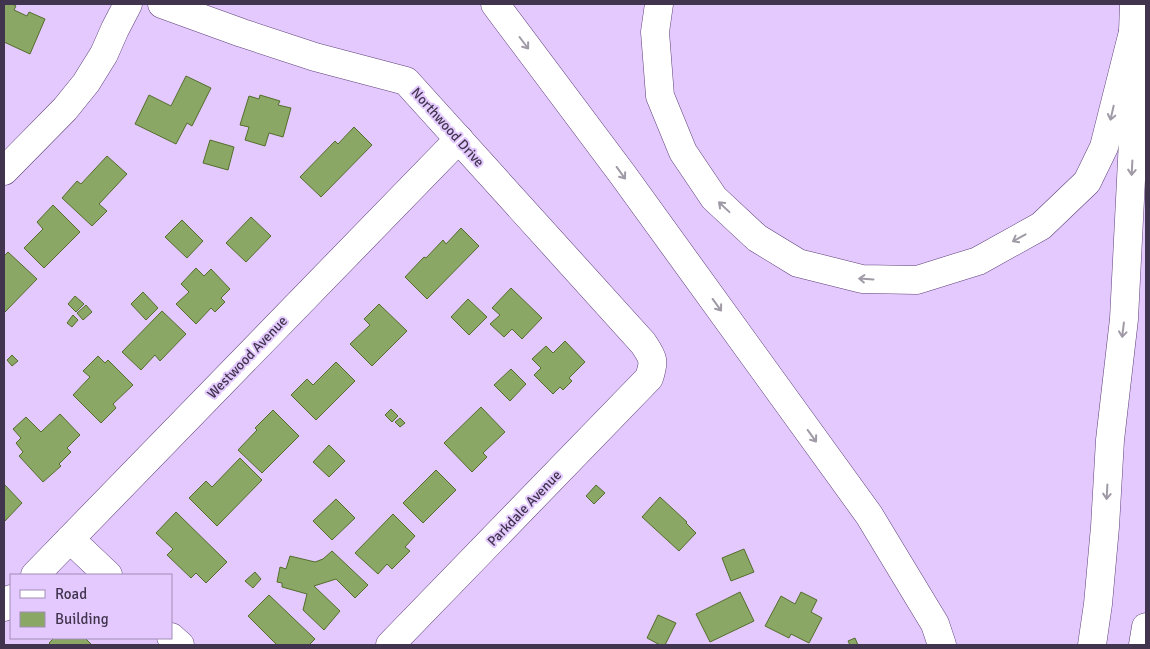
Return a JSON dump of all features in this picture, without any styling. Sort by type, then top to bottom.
[{"type":"main road","points":[[4,172],[65,109],[86,83],[104,54],[128,4]]},
{"type":"main road","name":"Northwood Drive","points":[[162,4],[315,57],[406,81],[643,343],[652,357],[653,368]]},
{"type":"main road","points":[[495,4],[623,175],[869,515],[935,624],[942,645]]},
{"type":"main road","points":[[660,4],[654,32],[660,96],[683,152],[714,198],[757,238],[798,263],[862,279],[917,280],[978,261],[1041,226],[1087,182],[1104,146],[1133,32]]},
{"type":"main road","points":[[1092,645],[1105,528],[1110,440],[1124,319],[1135,100],[1134,4]]},
{"type":"main road","name":"Westwood Avenue","points":[[35,574],[459,139]]},
{"type":"main road","name":"Parkdale Avenue","points":[[390,645],[649,378],[653,368]]},
{"type":"main road","points":[[70,539],[107,574]]},
{"type":"main road","points":[[1143,645],[1146,627]]},
{"type":"building","points":[[4,4],[16,6],[14,10],[27,16],[29,12],[45,19],[30,54],[4,42]]},
{"type":"building","points":[[186,76],[211,88],[192,126],[187,123],[176,144],[135,124],[149,95],[171,106]]},
{"type":"building","points":[[260,95],[280,101],[278,105],[291,108],[283,137],[269,133],[265,146],[245,140],[249,127],[240,125],[249,96],[259,99]]},
{"type":"building","points":[[354,127],[372,145],[321,197],[300,177],[335,141],[338,144]]},
{"type":"building","points":[[210,140],[234,147],[228,170],[203,163]]},
{"type":"building","points":[[107,156],[127,174],[99,204],[107,211],[92,226],[62,198],[77,181],[81,184]]},
{"type":"building","points":[[53,205],[80,232],[44,268],[24,248],[43,229],[37,222]]},
{"type":"building","points":[[251,217],[271,236],[246,262],[226,243]]},
{"type":"building","points":[[182,220],[203,241],[187,258],[165,237]]},
{"type":"building","points":[[461,228],[479,246],[427,299],[405,277],[443,240],[446,244]]},
{"type":"building","points":[[8,252],[37,279],[4,313],[4,256]]},
{"type":"building","points":[[196,268],[204,276],[211,269],[230,289],[221,298],[225,302],[215,312],[211,308],[196,324],[176,304],[189,292],[181,284]]},
{"type":"building","points":[[511,288],[542,318],[522,339],[512,329],[504,337],[490,324],[500,315],[492,308]]},
{"type":"building","points":[[143,292],[158,308],[146,320],[131,304]]},
{"type":"building","points":[[75,296],[84,304],[76,312],[68,304]]},
{"type":"building","points":[[468,299],[487,317],[469,335],[451,317]]},
{"type":"building","points":[[379,304],[407,331],[372,366],[350,344],[370,325],[364,319]]},
{"type":"building","points":[[86,305],[92,312],[83,320],[77,313]]},
{"type":"building","points":[[162,311],[186,334],[160,361],[155,355],[141,370],[122,352]]},
{"type":"building","points":[[73,315],[78,320],[72,327],[67,323]]},
{"type":"building","points":[[565,341],[585,362],[569,378],[572,381],[563,390],[560,387],[553,394],[534,375],[541,368],[532,359],[546,346],[553,353]]},
{"type":"building","points":[[12,355],[18,361],[12,366],[7,360]]},
{"type":"building","points":[[98,356],[105,363],[108,360],[133,385],[113,404],[116,408],[101,423],[73,395],[90,377],[83,371]]},
{"type":"building","points":[[336,362],[355,381],[316,420],[291,395],[307,379],[313,385]]},
{"type":"building","points":[[511,369],[526,384],[510,401],[494,385]]},
{"type":"building","points":[[481,407],[505,432],[483,453],[487,457],[472,472],[444,443]]},
{"type":"building","points":[[391,409],[398,416],[392,422],[385,415]]},
{"type":"building","points":[[273,410],[299,436],[262,473],[238,450],[257,430],[255,428]]},
{"type":"building","points":[[60,414],[80,435],[67,448],[71,452],[59,464],[61,466],[43,482],[19,456],[23,452],[16,443],[21,438],[13,429],[26,417],[41,432]]},
{"type":"building","points":[[400,418],[405,423],[400,427],[395,422]]},
{"type":"building","points":[[329,445],[345,461],[329,477],[313,462]]},
{"type":"building","points":[[240,458],[262,480],[217,526],[189,498],[206,481],[212,487]]},
{"type":"building","points":[[436,470],[456,490],[423,523],[403,503]]},
{"type":"building","points":[[4,484],[22,503],[4,522]]},
{"type":"building","points":[[596,485],[605,493],[594,504],[586,496]]},
{"type":"building","points":[[660,497],[696,533],[679,551],[642,517]]},
{"type":"building","points":[[336,499],[355,518],[332,540],[313,521]]},
{"type":"building","points":[[176,512],[227,562],[206,583],[196,573],[191,578],[167,555],[173,549],[156,533]]},
{"type":"building","points":[[393,514],[415,536],[405,547],[410,551],[392,569],[387,564],[378,574],[355,553]]},
{"type":"building","points":[[744,549],[754,572],[731,581],[722,558]]},
{"type":"building","points":[[332,551],[368,585],[355,598],[336,579],[314,586],[340,611],[324,630],[303,610],[307,594],[282,587],[282,583],[277,582],[280,567],[286,569],[290,556],[315,562],[323,559]]},
{"type":"building","points":[[255,572],[261,579],[253,588],[245,581]]},
{"type":"building","points":[[740,592],[754,621],[710,642],[696,614]]},
{"type":"building","points":[[801,592],[817,600],[811,612],[822,618],[809,643],[791,634],[789,638],[765,626],[781,596],[795,604]]},
{"type":"building","points":[[269,595],[315,639],[309,645],[275,645],[248,616]]},
{"type":"building","points":[[658,615],[676,623],[665,645],[660,645],[647,638]]},
{"type":"building","points":[[855,638],[858,645],[850,645],[848,641]]},
{"type":"building","points":[[53,639],[86,639],[92,645],[51,645],[49,643]]}]
